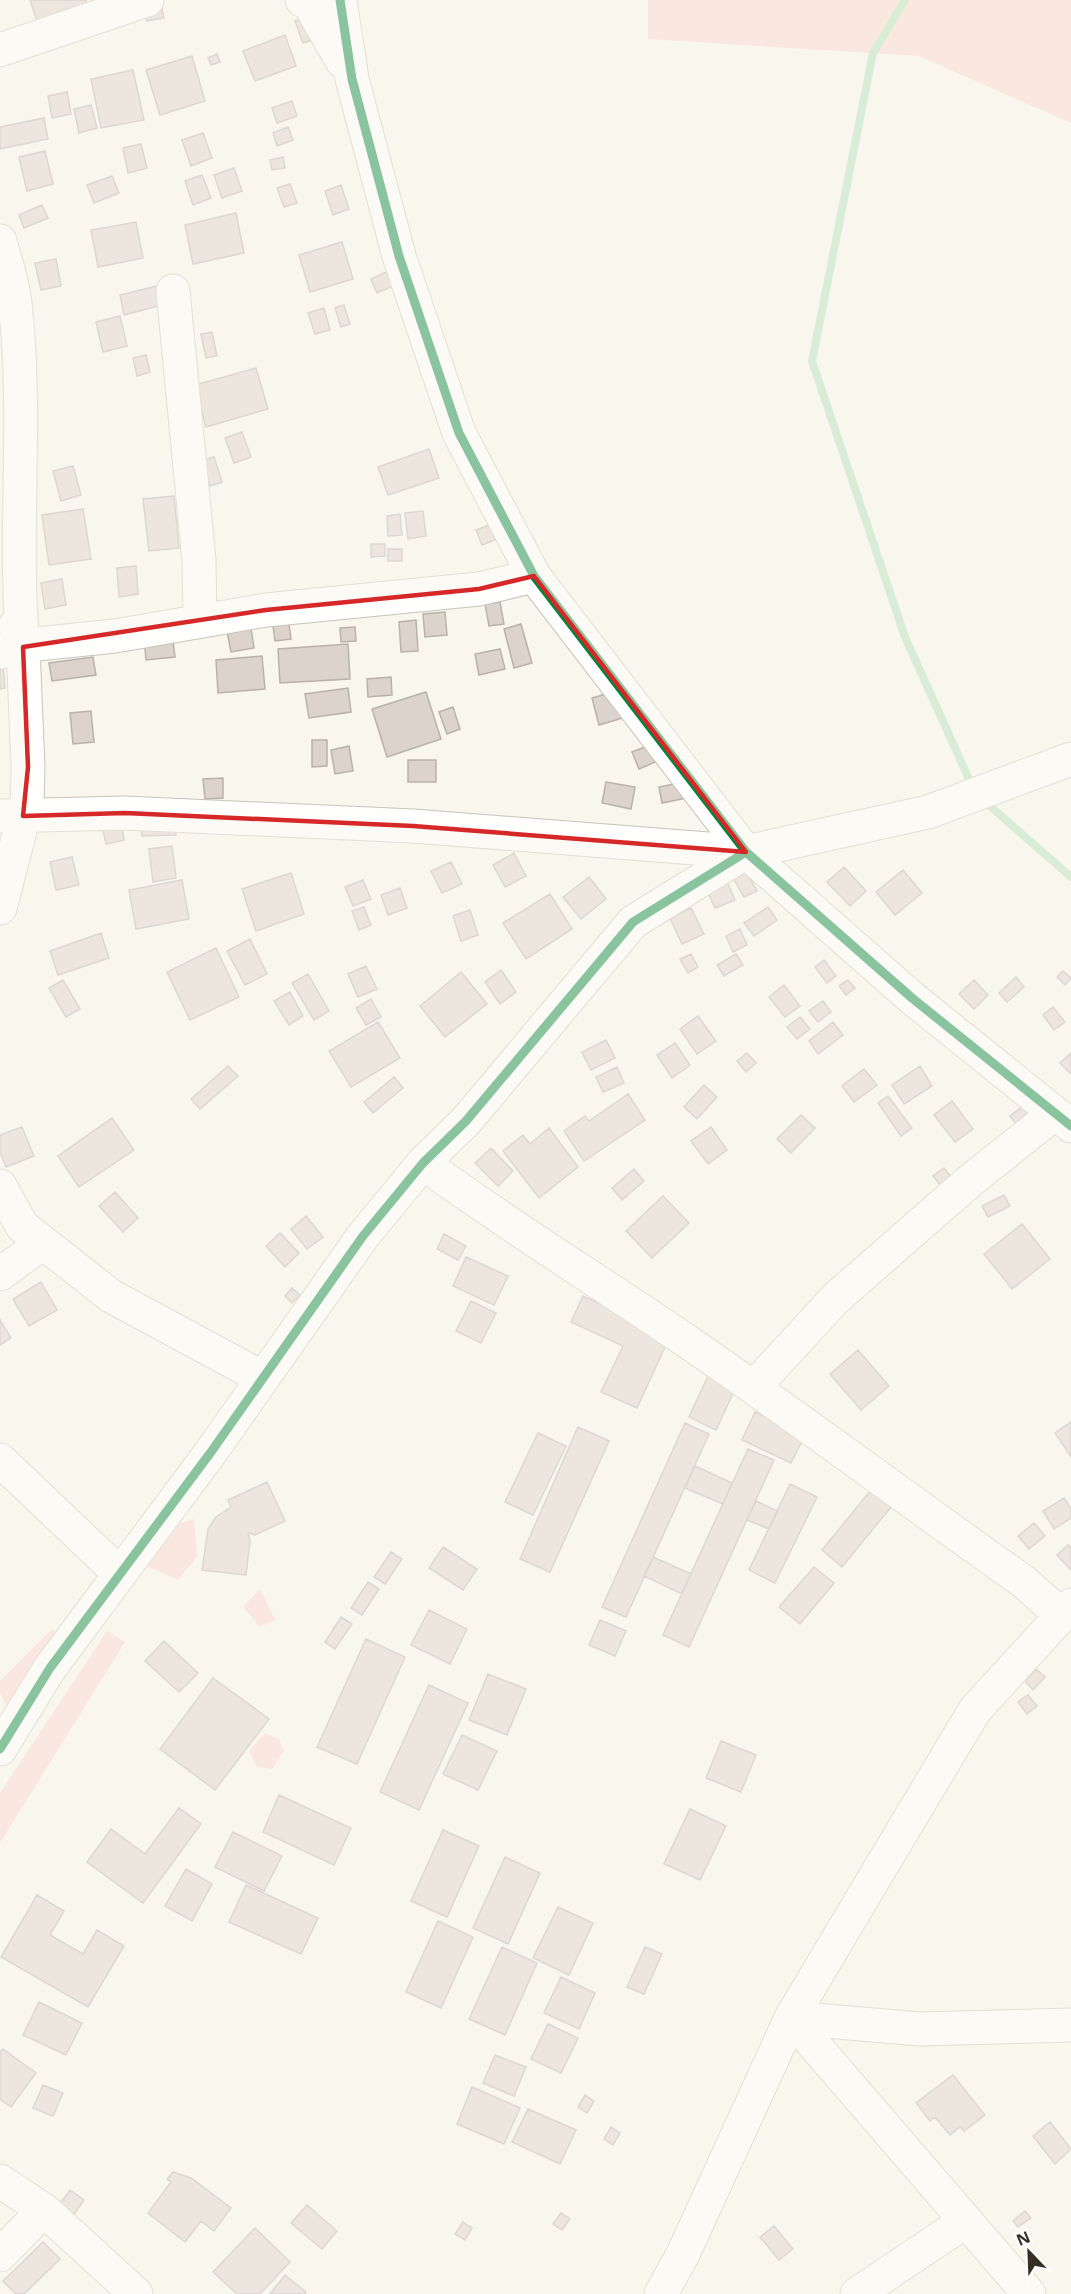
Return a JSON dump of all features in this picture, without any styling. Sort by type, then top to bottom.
[{"type":"street","points":[[0,50],[147,0]]},
{"type":"street","points":[[302,0],[309,3],[352,79]]},
{"type":"street","points":[[340,0],[352,79],[399,256],[459,433],[534,576],[746,852],[912,999],[1063,1120],[971,1180],[836,1298],[754,1387]]},
{"type":"street","points":[[0,241],[15,301],[20,402],[18,595],[11,650]]},
{"type":"street","points":[[173,291],[199,560],[200,621]]},
{"type":"street","points":[[11,650],[115,636],[266,610],[479,589],[534,576]]},
{"type":"street","points":[[0,592],[28,767],[27,804],[11,816],[0,908]]},
{"type":"street","points":[[11,816],[125,813],[413,826],[746,852],[928,812],[1071,759]]},
{"type":"street","points":[[0,1749],[50,1668],[263,1378],[363,1236],[423,1163],[466,1121],[633,922],[746,852]]},
{"type":"street","points":[[423,1163],[489,1211],[754,1387],[1024,1582],[1066,1609],[975,1710],[791,2018],[683,2254],[661,2294]]},
{"type":"street","points":[[0,1186],[22,1226],[111,1296],[263,1378]]},
{"type":"street","points":[[0,1274],[43,1242]]},
{"type":"street","points":[[0,1460],[120,1574]]},
{"type":"street","points":[[791,2018],[920,2029],[1071,2025]]},
{"type":"street","points":[[791,2018],[1029,2294]]},
{"type":"street","points":[[0,2181],[44,2210],[136,2294]]},
{"type":"street","points":[[0,2255],[44,2210]]},
{"type":"street","points":[[857,2294],[966,2221]]},
{"type":"highlighted area","points":[[534,576],[746,852],[413,826],[125,813],[23,816],[28,767],[23,647],[266,610],[479,589]]},
{"type":"shaded area","points":[[648,0],[1071,0],[1071,123],[919,56],[648,39]]},
{"type":"shaded area","points":[[194,1519],[197,1557],[178,1580],[145,1565],[159,1530]]},
{"type":"shaded area","points":[[260,1589],[275,1620],[260,1627],[243,1607]]},
{"type":"shaded area","points":[[52,1629],[63,1641],[7,1707],[0,1693],[0,1681]]},
{"type":"shaded area","points":[[107,1631],[125,1642],[0,1843],[0,1793]]},
{"type":"shaded area","points":[[265,1733],[279,1739],[284,1751],[272,1769],[256,1766],[249,1751]]},
{"type":"building","points":[[30,0],[86,0],[88,7],[38,24]]},
{"type":"building","points":[[160,0],[164,18],[147,21],[143,3]]},
{"type":"building","points":[[313,15],[321,37],[303,43],[295,21]]},
{"type":"building","points":[[285,35],[296,66],[255,81],[243,51]]},
{"type":"building","points":[[217,54],[220,62],[211,65],[208,58]]},
{"type":"building","points":[[192,56],[205,101],[160,115],[146,70]]},
{"type":"building","points":[[133,70],[144,120],[101,128],[91,79]]},
{"type":"building","points":[[67,92],[71,114],[52,118],[48,96]]},
{"type":"building","points":[[292,101],[297,116],[277,123],[272,108]]},
{"type":"building","points":[[91,105],[97,128],[79,133],[74,109]]},
{"type":"building","points":[[44,118],[48,139],[0,149],[0,127]]},
{"type":"building","points":[[288,127],[293,140],[277,146],[273,133]]},
{"type":"building","points":[[203,133],[212,158],[191,166],[182,140]]},
{"type":"building","points":[[141,144],[147,168],[128,173],[123,148]]},
{"type":"building","points":[[45,151],[53,184],[27,191],[19,157]]},
{"type":"building","points":[[283,157],[285,168],[272,170],[270,160]]},
{"type":"building","points":[[234,168],[242,191],[222,198],[214,175]]},
{"type":"building","points":[[202,175],[211,198],[193,205],[185,181]]},
{"type":"building","points":[[112,176],[119,193],[94,203],[87,185]]},
{"type":"building","points":[[290,184],[297,203],[284,207],[277,188]]},
{"type":"building","points":[[341,185],[349,209],[333,215],[325,191]]},
{"type":"building","points":[[42,205],[48,218],[24,228],[19,215]]},
{"type":"building","points":[[236,213],[244,253],[193,264],[185,225]]},
{"type":"building","points":[[136,222],[143,258],[98,267],[91,230]]},
{"type":"building","points":[[342,242],[353,279],[310,292],[299,255]]},
{"type":"building","points":[[56,259],[61,286],[41,290],[35,263]]},
{"type":"building","points":[[386,272],[393,286],[377,293],[371,279]]},
{"type":"building","points":[[157,286],[162,305],[124,315],[120,295]]},
{"type":"building","points":[[344,305],[350,324],[341,327],[335,308]]},
{"type":"building","points":[[324,308],[330,330],[315,334],[308,313]]},
{"type":"building","points":[[120,316],[127,346],[103,352],[96,322]]},
{"type":"building","points":[[212,332],[217,356],[206,358],[201,334]]},
{"type":"building","points":[[146,355],[150,372],[137,376],[133,358]]},
{"type":"building","points":[[256,368],[268,409],[206,427],[195,385]]},
{"type":"building","points":[[242,432],[251,457],[234,463],[225,438]]},
{"type":"building","points":[[429,449],[439,478],[388,495],[378,467]]},
{"type":"building","points":[[214,457],[222,482],[210,486],[202,460]]},
{"type":"building","points":[[73,466],[81,495],[61,501],[53,471]]},
{"type":"building","points":[[174,496],[179,548],[149,551],[143,499]]},
{"type":"building","points":[[83,509],[91,559],[49,565],[42,515]]},
{"type":"building","points":[[423,511],[426,536],[408,539],[405,513]]},
{"type":"building","points":[[400,514],[402,535],[388,536],[387,516]]},
{"type":"building","points":[[494,523],[500,538],[482,545],[476,530]]},
{"type":"building","points":[[371,544],[385,544],[385,556],[371,557]]},
{"type":"building","points":[[388,549],[402,549],[402,561],[388,561]]},
{"type":"building","points":[[136,566],[138,594],[119,597],[117,568]]},
{"type":"building","points":[[62,579],[66,605],[45,609],[41,583]]},
{"type":"building","points":[[500,602],[504,624],[489,626],[485,604]]},
{"type":"building","points":[[445,612],[447,635],[425,637],[423,614]]},
{"type":"building","points":[[288,616],[291,639],[275,641],[272,618]]},
{"type":"building","points":[[416,620],[418,651],[401,652],[399,622]]},
{"type":"building","points":[[250,622],[254,648],[231,652],[226,626]]},
{"type":"building","points":[[521,624],[532,663],[514,668],[504,629]]},
{"type":"building","points":[[355,627],[356,641],[341,642],[340,628]]},
{"type":"building","points":[[172,634],[175,657],[146,660],[144,637]]},
{"type":"building","points":[[348,644],[350,679],[280,683],[278,649]]},
{"type":"building","points":[[500,649],[505,669],[479,675],[475,654]]},
{"type":"building","points":[[262,656],[265,689],[218,693],[216,660]]},
{"type":"building","points":[[93,657],[96,675],[52,681],[49,663]]},
{"type":"building","points":[[3,666],[5,688],[0,689],[0,667]]},
{"type":"building","points":[[391,677],[392,695],[368,697],[367,679]]},
{"type":"building","points":[[348,688],[351,712],[309,718],[305,694]]},
{"type":"building","points":[[619,690],[626,717],[599,725],[592,698]]},
{"type":"building","points":[[426,692],[441,739],[387,757],[372,709]]},
{"type":"building","points":[[453,707],[460,729],[447,734],[439,712]]},
{"type":"building","points":[[91,711],[94,742],[73,744],[70,713]]},
{"type":"building","points":[[312,740],[327,740],[327,766],[312,767]]},
{"type":"building","points":[[653,744],[660,760],[639,769],[632,752]]},
{"type":"building","points":[[349,746],[353,771],[335,774],[331,750]]},
{"type":"building","points":[[408,760],[436,760],[436,782],[408,782]]},
{"type":"building","points":[[223,778],[223,798],[205,799],[203,779]]},
{"type":"building","points":[[606,782],[635,787],[631,809],[602,803]]},
{"type":"building","points":[[684,782],[687,798],[662,803],[659,787]]},
{"type":"building","points":[[120,817],[124,840],[106,844],[101,821]]},
{"type":"building","points":[[175,822],[176,835],[142,836],[141,823]]},
{"type":"building","points":[[172,846],[176,878],[153,882],[149,849]]},
{"type":"building","points":[[514,853],[526,876],[505,887],[493,865]]},
{"type":"building","points":[[72,857],[79,885],[56,890],[50,862]]},
{"type":"building","points":[[451,862],[462,884],[442,893],[431,871]]},
{"type":"building","points":[[844,867],[866,891],[850,906],[827,882]]},
{"type":"building","points":[[745,869],[757,891],[744,897],[732,876]]},
{"type":"building","points":[[903,870],[922,893],[895,915],[876,892]]},
{"type":"building","points":[[291,873],[304,914],[256,931],[242,889]]},
{"type":"building","points":[[724,874],[735,900],[715,908],[703,882]]},
{"type":"building","points":[[589,877],[606,899],[581,919],[563,897]]},
{"type":"building","points":[[182,880],[189,919],[136,929],[129,890]]},
{"type":"building","points":[[363,880],[371,899],[353,906],[345,887]]},
{"type":"building","points":[[400,888],[407,908],[388,915],[381,895]]},
{"type":"building","points":[[550,894],[572,929],[526,959],[503,923]]},
{"type":"building","points":[[364,907],[371,925],[359,930],[352,911]]},
{"type":"building","points":[[768,907],[777,920],[754,936],[744,923]]},
{"type":"building","points":[[691,908],[704,934],[682,944],[670,918]]},
{"type":"building","points":[[470,910],[478,935],[461,941],[453,916]]},
{"type":"building","points":[[740,929],[747,945],[733,952],[726,936]]},
{"type":"building","points":[[101,933],[109,958],[58,975],[50,951]]},
{"type":"building","points":[[250,939],[267,974],[245,985],[227,951]]},
{"type":"building","points":[[216,948],[239,997],[190,1020],[167,972]]},
{"type":"building","points":[[691,954],[698,967],[688,973],[680,959]]},
{"type":"building","points":[[736,954],[743,965],[724,976],[717,965]]},
{"type":"building","points":[[824,960],[836,976],[827,983],[815,967]]},
{"type":"building","points":[[366,966],[377,989],[358,997],[348,974]]},
{"type":"building","points":[[501,970],[516,992],[500,1004],[485,982]]},
{"type":"building","points":[[1063,971],[1071,978],[1065,985],[1057,977]]},
{"type":"building","points":[[461,972],[487,1004],[445,1037],[420,1006]]},
{"type":"building","points":[[308,974],[329,1011],[314,1020],[292,983]]},
{"type":"building","points":[[1016,977],[1024,987],[1007,1002],[999,993]]},
{"type":"building","points":[[63,980],[80,1009],[66,1017],[49,988]]},
{"type":"building","points":[[848,980],[855,988],[846,995],[839,986]]},
{"type":"building","points":[[974,980],[988,995],[974,1009],[959,994]]},
{"type":"building","points":[[784,985],[800,1006],[785,1017],[769,997]]},
{"type":"building","points":[[290,992],[303,1016],[289,1025],[274,1001]]},
{"type":"building","points":[[371,999],[381,1017],[366,1025],[356,1008]]},
{"type":"building","points":[[823,1001],[831,1012],[818,1022],[809,1011]]},
{"type":"building","points":[[1053,1007],[1065,1022],[1054,1030],[1043,1015]]},
{"type":"building","points":[[698,1016],[716,1041],[697,1054],[680,1029]]},
{"type":"building","points":[[800,1017],[810,1029],[797,1039],[787,1027]]},
{"type":"building","points":[[378,1022],[400,1058],[351,1087],[329,1051]]},
{"type":"building","points":[[833,1022],[843,1035],[818,1054],[809,1041]]},
{"type":"building","points":[[606,1040],[615,1058],[591,1070],[582,1052]]},
{"type":"building","points":[[675,1043],[690,1065],[672,1078],[657,1055]]},
{"type":"building","points":[[747,1053],[756,1063],[746,1072],[737,1061]]},
{"type":"building","points":[[1071,1053],[1071,1074],[1060,1063]]},
{"type":"building","points":[[228,1066],[238,1076],[200,1109],[191,1099]]},
{"type":"building","points":[[920,1066],[932,1086],[904,1104],[892,1085]]},
{"type":"building","points":[[617,1067],[624,1083],[603,1092],[596,1077]]},
{"type":"building","points":[[864,1069],[877,1085],[854,1102],[842,1086]]},
{"type":"building","points":[[394,1077],[403,1088],[373,1113],[364,1102]]},
{"type":"building","points":[[704,1085],[717,1097],[697,1119],[684,1107]]},
{"type":"building","points":[[628,1094],[645,1120],[584,1161],[564,1131],[585,1116],[589,1121]]},
{"type":"building","points":[[888,1096],[912,1128],[901,1136],[878,1103]]},
{"type":"building","points":[[952,1101],[973,1129],[955,1142],[934,1115]]},
{"type":"building","points":[[1022,1107],[1034,1121],[1021,1131],[1010,1116]]},
{"type":"building","points":[[801,1115],[815,1128],[791,1153],[777,1139]]},
{"type":"building","points":[[112,1118],[134,1150],[79,1187],[58,1156]]},
{"type":"building","points":[[22,1127],[34,1156],[6,1167],[0,1152],[0,1135]]},
{"type":"building","points":[[711,1127],[727,1150],[708,1164],[691,1141]]},
{"type":"building","points":[[549,1128],[578,1167],[539,1198],[503,1151],[523,1135],[530,1144]]},
{"type":"building","points":[[491,1148],[513,1171],[498,1186],[475,1163]]},
{"type":"building","points":[[944,1168],[953,1179],[942,1187],[933,1176]]},
{"type":"building","points":[[634,1169],[644,1181],[622,1200],[612,1188]]},
{"type":"building","points":[[115,1192],[138,1218],[123,1232],[99,1206]]},
{"type":"building","points":[[1004,1195],[1010,1206],[988,1217],[982,1206]]},
{"type":"building","points":[[663,1196],[689,1223],[652,1258],[626,1231]]},
{"type":"building","points":[[306,1216],[323,1237],[307,1249],[291,1229]]},
{"type":"building","points":[[1022,1224],[1050,1259],[1012,1289],[984,1254]]},
{"type":"building","points":[[280,1233],[299,1253],[285,1267],[266,1246]]},
{"type":"building","points":[[444,1234],[466,1246],[458,1260],[437,1249]]},
{"type":"building","points":[[466,1257],[508,1276],[494,1305],[453,1286]]},
{"type":"building","points":[[41,1282],[57,1310],[29,1326],[13,1299]]},
{"type":"building","points":[[292,1288],[300,1295],[292,1303],[285,1296]]},
{"type":"building","points":[[583,1296],[670,1336],[637,1408],[601,1392],[623,1346],[571,1322]]},
{"type":"building","points":[[471,1301],[496,1313],[481,1343],[456,1331]]},
{"type":"building","points":[[0,1320],[11,1338],[0,1345]]},
{"type":"building","points":[[858,1350],[889,1386],[861,1410],[830,1374]]},
{"type":"building","points":[[708,1376],[735,1389],[716,1430],[689,1417]]},
{"type":"building","points":[[755,1412],[805,1435],[791,1463],[742,1440]]},
{"type":"building","points":[[1071,1422],[1071,1457],[1055,1433]]},
{"type":"building","points":[[685,1423],[709,1434],[626,1617],[602,1607]]},
{"type":"building","points":[[578,1427],[609,1441],[550,1572],[520,1559]]},
{"type":"building","points":[[538,1433],[566,1446],[533,1515],[505,1502]]},
{"type":"building","points":[[748,1449],[774,1460],[689,1647],[663,1635]]},
{"type":"building","points":[[695,1466],[732,1483],[723,1504],[685,1488]]},
{"type":"building","points":[[267,1482],[285,1521],[255,1535],[248,1533],[250,1541],[246,1575],[202,1570],[208,1529],[216,1517],[231,1507],[228,1500]]},
{"type":"building","points":[[790,1484],[817,1497],[775,1583],[749,1570]]},
{"type":"building","points":[[871,1490],[891,1507],[842,1567],[822,1550]]},
{"type":"building","points":[[1064,1498],[1071,1509],[1071,1518],[1054,1529],[1043,1511]]},
{"type":"building","points":[[756,1501],[778,1511],[769,1529],[747,1520]]},
{"type":"building","points":[[1034,1523],[1045,1536],[1029,1549],[1018,1536]]},
{"type":"building","points":[[1068,1545],[1071,1548],[1071,1570],[1057,1555]]},
{"type":"building","points":[[443,1547],[477,1569],[463,1590],[429,1568]]},
{"type":"building","points":[[391,1552],[402,1559],[385,1584],[374,1577]]},
{"type":"building","points":[[653,1557],[691,1574],[682,1594],[644,1576]]},
{"type":"building","points":[[814,1567],[834,1583],[800,1624],[779,1607]]},
{"type":"building","points":[[368,1582],[379,1589],[362,1615],[351,1608]]},
{"type":"building","points":[[429,1610],[467,1629],[450,1664],[411,1645]]},
{"type":"building","points":[[341,1617],[352,1624],[335,1649],[325,1642]]},
{"type":"building","points":[[600,1620],[626,1631],[615,1656],[589,1645]]},
{"type":"building","points":[[366,1639],[405,1657],[357,1764],[317,1747]]},
{"type":"building","points":[[164,1641],[198,1673],[179,1692],[145,1661]]},
{"type":"building","points":[[1036,1669],[1045,1677],[1033,1690],[1025,1681]]},
{"type":"building","points":[[488,1674],[526,1689],[507,1735],[469,1720]]},
{"type":"building","points":[[213,1678],[269,1719],[215,1790],[160,1749]]},
{"type":"building","points":[[429,1685],[468,1703],[419,1810],[380,1792]]},
{"type":"building","points":[[1028,1695],[1037,1706],[1027,1714],[1018,1702]]},
{"type":"building","points":[[462,1735],[497,1751],[478,1790],[443,1774]]},
{"type":"building","points":[[721,1741],[756,1755],[741,1792],[706,1778]]},
{"type":"building","points":[[279,1795],[351,1828],[334,1865],[263,1832]]},
{"type":"building","points":[[179,1808],[201,1824],[143,1903],[87,1862],[111,1829],[145,1854]]},
{"type":"building","points":[[690,1809],[726,1826],[700,1880],[664,1864]]},
{"type":"building","points":[[443,1830],[479,1846],[447,1917],[411,1901]]},
{"type":"building","points":[[233,1832],[282,1856],[264,1891],[215,1867]]},
{"type":"building","points":[[505,1857],[540,1873],[508,1944],[473,1928]]},
{"type":"building","points":[[186,1869],[212,1884],[192,1921],[165,1906]]},
{"type":"building","points":[[246,1885],[318,1918],[301,1954],[229,1922]]},
{"type":"building","points":[[37,1895],[64,1911],[50,1935],[83,1954],[97,1930],[124,1946],[88,2007],[1,1957]]},
{"type":"building","points":[[558,1907],[593,1923],[569,1975],[533,1958]]},
{"type":"building","points":[[438,1921],[473,1937],[441,2008],[406,1992]]},
{"type":"building","points":[[502,1947],[537,1963],[505,2035],[469,2019]]},
{"type":"building","points":[[645,1947],[662,1954],[644,1994],[627,1987]]},
{"type":"building","points":[[561,1977],[595,1993],[579,2029],[544,2013]]},
{"type":"building","points":[[39,2002],[82,2023],[66,2055],[23,2035]]},
{"type":"building","points":[[548,2024],[578,2038],[561,2073],[531,2059]]},
{"type":"building","points":[[3,2049],[36,2073],[11,2107],[0,2099],[0,2052]]},
{"type":"building","points":[[495,2055],[526,2067],[514,2096],[483,2083]]},
{"type":"building","points":[[953,2075],[985,2115],[964,2131],[960,2127],[950,2135],[935,2117],[930,2121],[916,2103]]},
{"type":"building","points":[[43,2085],[63,2093],[53,2116],[33,2108]]},
{"type":"building","points":[[472,2087],[520,2108],[504,2144],[457,2124]]},
{"type":"building","points":[[585,2095],[594,2101],[587,2113],[578,2107]]},
{"type":"building","points":[[528,2109],[576,2130],[560,2164],[512,2142]]},
{"type":"building","points":[[1050,2122],[1071,2149],[1055,2164],[1033,2136]]},
{"type":"building","points":[[611,2127],[620,2133],[613,2145],[604,2139]]},
{"type":"building","points":[[173,2172],[191,2178],[231,2208],[214,2231],[201,2221],[185,2242],[148,2213],[171,2182],[167,2179]]},
{"type":"building","points":[[70,2190],[84,2200],[73,2216],[59,2205]]},
{"type":"building","points":[[307,2205],[337,2231],[322,2249],[291,2223]]},
{"type":"building","points":[[1025,2211],[1031,2218],[1018,2227],[1013,2221]]},
{"type":"building","points":[[561,2213],[570,2219],[562,2230],[553,2224]]},
{"type":"building","points":[[463,2222],[472,2228],[465,2240],[455,2234]]},
{"type":"building","points":[[774,2226],[793,2249],[779,2260],[760,2237]]},
{"type":"building","points":[[255,2228],[290,2262],[260,2294],[237,2294],[213,2272]]},
{"type":"building","points":[[43,2242],[60,2259],[24,2294],[16,2294],[3,2281]]},
{"type":"building","points":[[285,2275],[306,2292],[305,2294],[270,2294]]},
{"type":"waterway","points":[[905,0],[873,53],[812,361],[905,637],[973,788]]},
{"type":"waterway","points":[[983,800],[1071,877]]},
{"type":"cycle path","points":[[340,0],[352,79],[399,256],[459,433],[534,576],[746,852],[912,998],[1071,1126]]},
{"type":"cycle path","points":[[0,1749],[50,1668],[211,1452],[363,1236],[423,1163],[466,1121],[633,922],[746,852]]}]
